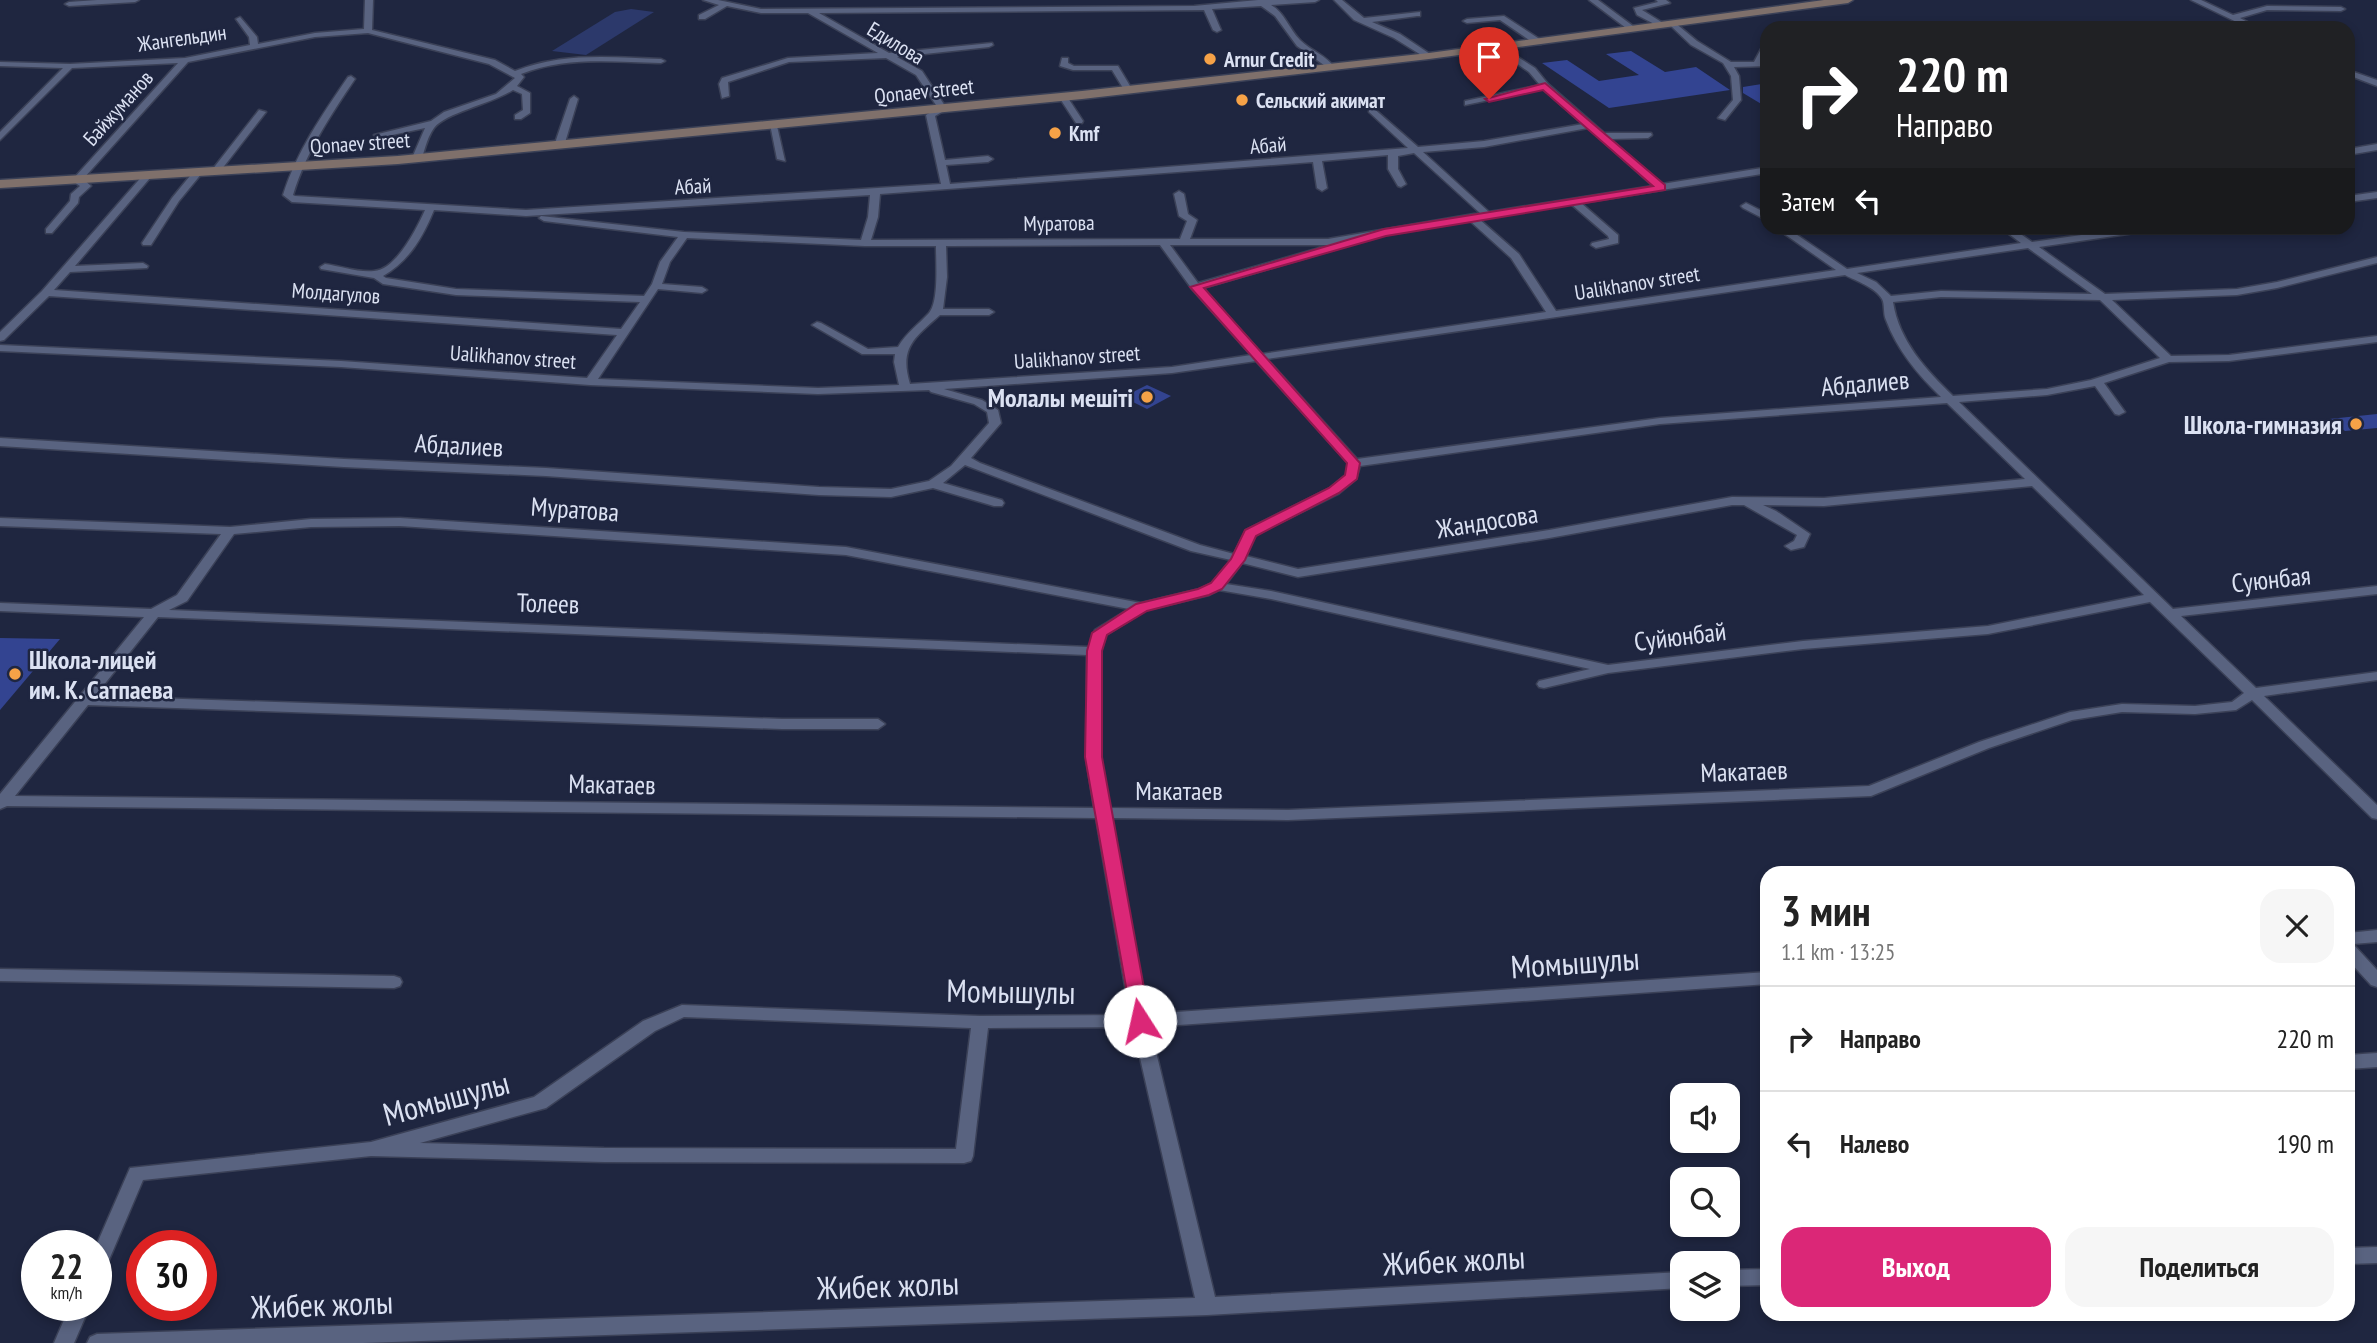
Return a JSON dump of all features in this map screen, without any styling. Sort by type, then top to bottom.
[{"type":"main road","name":"Qonaev street","points":[[0,184],[417,158],[774,126],[1331,68],[1848,0]]},
{"type":"street","points":[[69,4],[135,0]]},
{"type":"street","points":[[368,31],[369,0]]},
{"type":"street","points":[[707,0],[761,11],[1207,7],[1315,0]]},
{"type":"street","points":[[944,0],[947,10]]},
{"type":"street","points":[[1338,0],[1349,13],[1429,56]]},
{"type":"street","points":[[1593,0],[1633,29]]},
{"type":"street","points":[[1645,0],[1637,3],[1640,13],[1660,26]]},
{"type":"street","points":[[1638,8],[1666,3],[1660,0]]},
{"type":"street","points":[[2194,0],[2242,21]]},
{"type":"street","points":[[1259,2],[1280,16],[1283,26],[1304,48],[1326,60],[1331,68]]},
{"type":"street","points":[[702,17],[726,4]]},
{"type":"street","points":[[1207,7],[1217,30]]},
{"type":"street","points":[[2235,17],[2267,8],[2341,9]]},
{"type":"street","name":"Едилова","points":[[810,11],[884,56],[919,73],[943,109]]},
{"type":"street","points":[[1364,20],[1417,14]]},
{"type":"street","points":[[1467,22],[1501,18],[1538,42]]},
{"type":"street","points":[[240,19],[253,37],[254,45]]},
{"type":"street","points":[[1674,24],[1694,43],[1729,65],[1735,76],[1737,100],[1722,118]]},
{"type":"street","name":"Жангельдин","points":[[0,64],[70,66],[185,60],[316,35],[368,31],[492,62],[514,74]]},
{"type":"street","points":[[402,40],[418,31]]},
{"type":"street","points":[[725,96],[725,80],[788,60],[884,56],[989,45]]},
{"type":"street","points":[[1499,47],[1532,70],[1545,86],[1661,188]]},
{"type":"street","name":"Байжуманов","points":[[77,180],[185,60]]},
{"type":"street","points":[[514,74],[534,64],[560,60],[662,61]]},
{"type":"street","points":[[1065,60],[1063,64],[1073,68],[1115,68],[1129,90]]},
{"type":"street","points":[[1729,65],[1757,64],[1760,60]]},
{"type":"street","points":[[0,137],[70,66]]},
{"type":"street","points":[[417,158],[438,119],[487,102],[513,87],[520,77],[514,74]]},
{"type":"street","points":[[2355,76],[2377,83]]},
{"type":"street","points":[[351,79],[316,128],[295,167],[288,195],[292,199],[526,213]]},
{"type":"street","points":[[1468,103],[1545,86]]},
{"type":"street","points":[[513,87],[526,93],[527,111],[518,117]]},
{"type":"street","points":[[1063,97],[1079,121]]},
{"type":"street","points":[[559,146],[574,99]]},
{"type":"street","points":[[943,109],[930,115],[946,186]]},
{"type":"street","points":[[1372,110],[1486,215]]},
{"type":"street","points":[[215,172],[262,112]]},
{"type":"street","points":[[379,135],[434,123]]},
{"type":"street","name":"Абай","points":[[526,213],[875,192],[1416,150],[1484,144],[1592,125]]},
{"type":"street","points":[[774,126],[782,159]]},
{"type":"street","points":[[1604,136],[1648,135]]},
{"type":"street","points":[[2355,151],[2377,147]]},
{"type":"street","points":[[1398,150],[1393,155],[1393,169],[1401,184]]},
{"type":"street","points":[[1317,158],[1322,188]]},
{"type":"street","points":[[942,163],[988,159]]},
{"type":"street","name":"Муратова","points":[[526,213],[586,225],[684,235],[865,243],[941,245],[1163,241],[1328,242],[1760,171]]},
{"type":"street","points":[[147,243],[175,200],[197,173]]},
{"type":"street","points":[[0,338],[46,293],[147,176]]},
{"type":"street","points":[[49,231],[65,216],[75,201],[74,196],[86,186],[77,180]]},
{"type":"street","points":[[865,243],[873,217],[875,192]]},
{"type":"street","points":[[1179,194],[1184,216],[1192,220],[1184,242]]},
{"type":"street","points":[[2355,198],[2377,195]]},
{"type":"street","points":[[1573,201],[1613,235],[1614,241],[1595,245]]},
{"type":"street","points":[[1746,206],[1760,214]]},
{"type":"street","points":[[325,267],[377,275],[389,270],[419,236],[430,209]]},
{"type":"street","points":[[1472,218],[1515,256],[1554,316]]},
{"type":"street","name":"Муратова","points":[[1196,287],[1384,233]]},
{"type":"street","points":[[590,382],[656,286],[665,262],[684,235]]},
{"type":"street","points":[[1791,235],[1844,271],[1872,284],[1887,300],[1890,318],[1904,347],[1948,398],[2377,814]]},
{"type":"street","points":[[2016,235],[2104,298],[2168,359]]},
{"type":"street","name":"Ualikhanov street","points":[[0,348],[341,364],[590,382],[818,391],[906,388],[1172,370],[2096,235]]},
{"type":"street","points":[[1163,241],[1169,256],[1354,463],[1352,476],[1334,491],[1250,533],[1238,560],[1217,586],[1204,592],[1141,607],[1100,633],[1094,651],[1093,757],[1102,814],[1140,1021],[1207,1306]]},
{"type":"street","points":[[906,388],[898,362],[900,350],[904,342],[937,312],[942,277],[941,245]]},
{"type":"street","points":[[1887,300],[1941,294],[2104,298],[2237,292],[2377,261]]},
{"type":"street","points":[[66,269],[143,265]]},
{"type":"street","points":[[377,275],[383,281],[456,292],[646,299]]},
{"type":"street","points":[[656,286],[702,290]]},
{"type":"street","name":"Молдагулов","points":[[46,293],[624,332]]},
{"type":"street","points":[[937,312],[989,312]]},
{"type":"street","points":[[817,325],[866,352],[900,350]]},
{"type":"street","name":"Абдалиев","points":[[1354,463],[1660,421],[2047,392],[2097,382],[2168,359],[2229,358],[2303,346],[2377,339]]},
{"type":"street","points":[[2097,382],[2119,412]]},
{"type":"street","points":[[922,387],[978,402],[992,411],[995,423],[964,458],[933,484]]},
{"type":"street","name":"Абдалиев","points":[[0,442],[546,472],[819,491],[891,493],[933,484]]},
{"type":"street","name":"Жандосова","points":[[964,458],[976,466],[1139,528],[1238,560],[1298,573],[1742,501],[1824,502],[2035,482]]},
{"type":"street","points":[[933,484],[998,503]]},
{"type":"street","points":[[1742,501],[1772,514],[1804,534],[1799,544],[1791,546]]},
{"type":"street","name":"Муратова","points":[[0,522],[230,531],[311,523],[400,522],[846,551],[1141,607]]},
{"type":"street","points":[[1,802],[155,612],[182,598],[230,531]]},
{"type":"street","name":"Суйюнбай","points":[[1217,586],[1271,595],[1608,669],[1803,645],[1988,630],[2153,597]]},
{"type":"street","name":"Суюнбая","points":[[2171,613],[2377,590]]},
{"type":"street","name":"Толеев","points":[[0,607],[1094,651]]},
{"type":"street","points":[[1544,684],[1608,669]]},
{"type":"street","name":"Макатаев","points":[[1,802],[1288,815],[1871,791],[1984,745],[2070,716],[2122,708],[2195,710],[2236,706],[2252,693],[2377,676]]},
{"type":"street","points":[[84,700],[768,724],[878,724]]},
{"type":"street","points":[[2355,938],[2377,936]]},
{"type":"street","points":[[2355,957],[2377,981]]},
{"type":"street","points":[[0,975],[394,982]]},
{"type":"street","name":"Момышулы","points":[[371,1149],[540,1103],[649,1026],[682,1011],[980,1022],[1140,1021],[1760,979]]},
{"type":"street","points":[[112,1232],[138,1173],[371,1149],[604,1155],[964,1156],[980,1022]]},
{"type":"street","points":[[2355,1062],[2377,1060]]},
{"type":"street","points":[[2355,1256],[2377,1255]]},
{"type":"street","points":[[1740,1278],[1760,1277]]},
{"type":"street","name":"Жибек жолы","points":[[97,1343],[1207,1306],[1670,1281]]},
{"type":"street","points":[[64,1343],[74,1321]]},
{"type":"shaded area","points":[[631,9],[654,12],[586,55],[552,51],[615,12]]},
{"type":"building","points":[[1631,51],[1665,72],[1696,67],[1730,90],[1609,108],[1542,63],[1567,60],[1599,81],[1639,75],[1606,54]]},
{"type":"building","points":[[1760,84],[1760,103],[1743,93],[1743,87]]},
{"type":"building","name":"Молалы мешіті","points":[[1147,385],[1171,396],[1147,409],[1123,397]]},
{"type":"building","name":"Школа-гимназия","points":[[2377,414],[2377,428],[2345,431],[2329,419]]},
{"type":"building","name":"Школа-лицей им. К. Сатпаева","points":[[0,638],[60,639],[0,710]]},
{"type":"place","name":"Arnur Credit","points":[[1210,59]]},
{"type":"place","name":"Сельский акимат","points":[[1242,100]]},
{"type":"place","name":"Kmf","points":[[1055,133]]},
{"type":"place","name":"Молалы мешіті","points":[[1147,397]]},
{"type":"place","name":"Школа-гимназия","points":[[2356,424]]},
{"type":"place","name":"Школа-лицей им. К. Сатпаева","points":[[15,674]]},
{"type":"route","points":[[1140,1021],[1093,757],[1094,651],[1100,633],[1141,607],[1204,592],[1217,586],[1238,560],[1250,533],[1334,491],[1352,476],[1354,463],[1196,287],[1384,233],[1661,188],[1545,86],[1489,99]]}]
